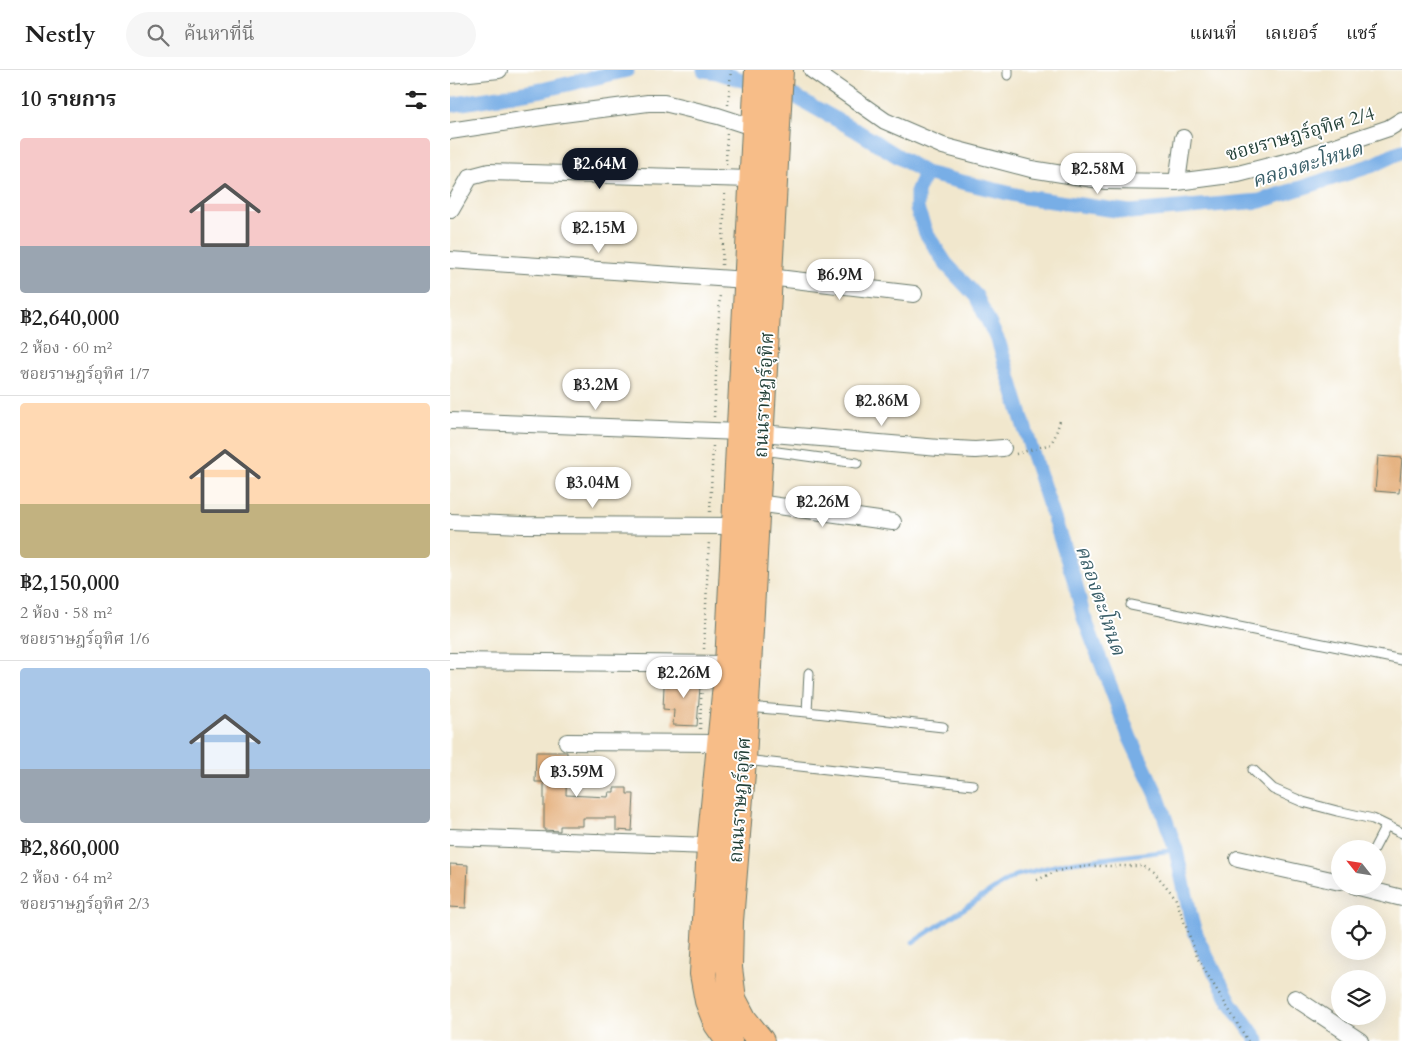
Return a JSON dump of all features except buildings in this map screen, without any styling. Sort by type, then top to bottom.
[{"type":"main road","name":"ถนนราษฎร์อุทิศ","points":[[758,70],[763,118],[754,438],[757,502],[743,760],[730,922],[729,968],[733,999],[744,1020],[761,1041]]},
{"type":"main road","name":"ถนนราษฎร์อุทิศ","points":[[758,279],[752,178],[763,118],[780,70]]},
{"type":"main road","name":"ถนนราษฎร์อุทิศ","points":[[729,1041],[718,1024],[708,1001],[703,974],[710,846],[709,743],[715,664],[736,526],[754,438]]},
{"type":"street","points":[[450,75],[499,70]]},
{"type":"street","name":"ซอยราษฎร์อุทิศ 2/4","points":[[812,70],[885,121],[943,146],[1031,169],[1097,179],[1177,182],[1238,174],[1297,159],[1389,128],[1402,120]]},
{"type":"street","points":[[450,131],[648,103],[664,103],[727,120],[763,118]]},
{"type":"street","points":[[1177,182],[1183,138]]},
{"type":"street","points":[[451,210],[470,177],[489,172],[752,178]]},
{"type":"street","points":[[450,260],[758,279],[914,294]]},
{"type":"street","points":[[450,421],[714,431],[754,438],[1009,451]]},
{"type":"street","points":[[757,502],[893,522]]},
{"type":"street","points":[[450,522],[736,526]]},
{"type":"street","points":[[450,661],[715,664]]},
{"type":"street","points":[[567,742],[709,743]]},
{"type":"street","points":[[450,837],[710,846]]},
{"type":"street","points":[[1238,859],[1331,880]]},
{"type":"street","points":[[1386,894],[1402,898]]},
{"type":"street","points":[[1295,998],[1360,1041]]},
{"type":"lane","points":[[754,438],[857,463]]},
{"type":"lane","points":[[1131,605],[1402,660]]},
{"type":"lane","points":[[807,712],[809,672]]},
{"type":"lane","points":[[745,707],[943,727]]},
{"type":"lane","points":[[743,760],[973,785]]},
{"type":"lane","points":[[1253,770],[1273,789],[1303,802],[1337,812],[1373,819],[1402,833]]},
{"type":"lane","points":[[1379,840],[1386,826]]},
{"type":"path","points":[[709,743],[715,664],[709,526],[728,98],[731,70]]},
{"type":"path","points":[[1009,451],[1051,444],[1061,418]]},
{"type":"path","points":[[1037,880],[1057,872],[1089,866],[1143,866],[1154,872],[1175,897],[1198,958],[1248,1041]]},
{"type":"waterway","name":"คลองตะโหนด","points":[[450,105],[542,90],[627,70]]},
{"type":"waterway","name":"คลองตะโหนด","points":[[704,70],[717,72],[796,97],[857,131],[925,173],[1024,197],[1130,212],[1260,201],[1373,165],[1402,151]]},
{"type":"waterway","name":"คลองตะโหนด","points":[[925,173],[917,192],[917,209],[926,233],[946,264],[976,296],[999,343],[1032,452],[1075,582],[1083,615],[1130,738],[1157,795],[1176,850],[1192,923],[1200,944],[1231,1003],[1258,1041]]},
{"type":"waterway","points":[[913,942],[1014,876],[1065,863],[1176,850]]}]
